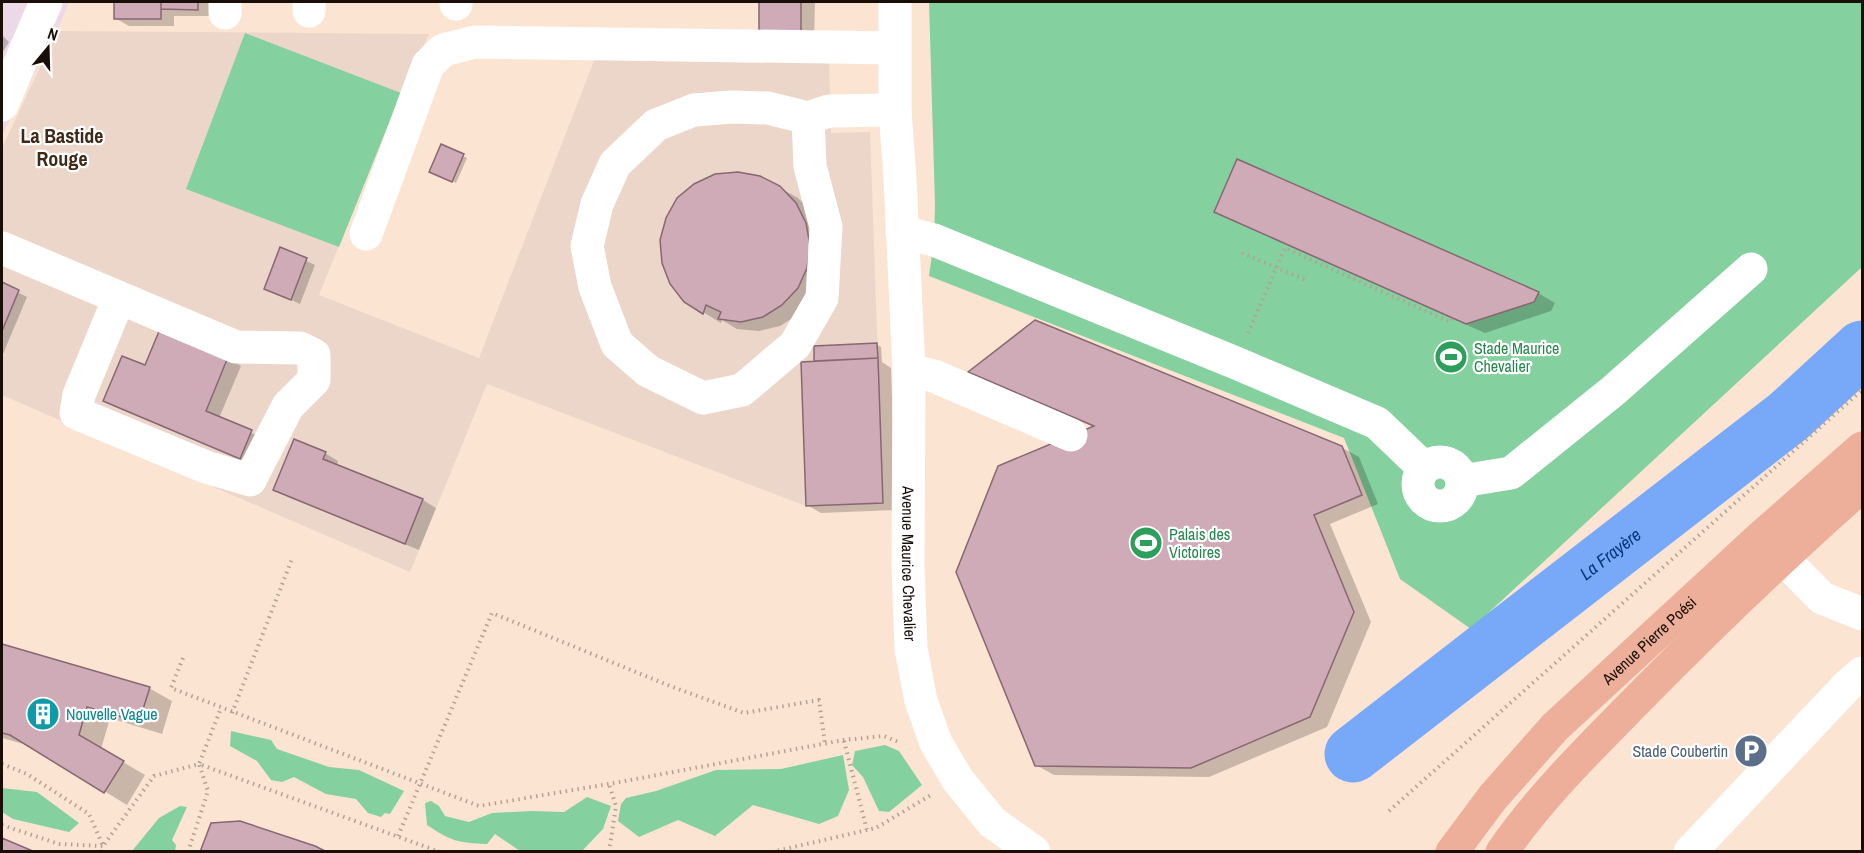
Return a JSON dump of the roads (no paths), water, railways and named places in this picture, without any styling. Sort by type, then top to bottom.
[{"type":"main road","name":"Avenue Pierre Poési","points":[[1502,852],[1514,834],[1586,751],[1863,448]]},
{"type":"main road","name":"Avenue Pierre Poési","points":[[1452,852],[1493,797],[1555,727],[1772,547],[1863,486]]},
{"type":"street","points":[[2,105],[46,2]]},
{"type":"street","name":"Avenue Maurice Chevalier","points":[[895,2],[895,110],[909,370],[908,566],[911,649],[921,701],[936,743],[958,780],[992,822],[1034,852]]},
{"type":"street","points":[[366,234],[428,65],[442,50],[475,42],[894,48]]},
{"type":"street","points":[[808,118],[810,166],[826,227],[822,298],[795,345],[742,390],[703,398],[648,371],[617,344],[595,287],[587,246],[597,204],[615,164],[656,125],[694,110],[732,107],[768,108],[808,118],[829,111],[895,110]]},
{"type":"street","points":[[902,232],[934,240],[1377,423],[1424,468],[1419,489],[1427,501],[1433,504],[1448,504],[1454,500],[1459,495],[1462,481],[1511,474],[1613,392],[1751,269]]},
{"type":"street","points":[[2,248],[236,347],[300,348],[314,356],[314,380],[288,406],[250,480],[206,467],[76,413],[80,395],[118,298]]},
{"type":"street","points":[[909,370],[934,376],[1071,435]]},
{"type":"street","points":[[1772,547],[1822,598],[1858,606]]},
{"type":"street","points":[[1690,852],[1848,685],[1863,674]]},
{"type":"waterway","name":"La Frayère","points":[[1353,754],[1789,416],[1862,349]]},
{"type":"place","name":"Stade Maurice Chevalier","points":[[1451,357]]},
{"type":"place","name":"Palais des Victoires","points":[[1146,543]]},
{"type":"place","name":"Nouvelle Vague","points":[[43,714]]},
{"type":"place","name":"Stade Coubertin","points":[[1751,751]]},
{"type":"district","name":"La Bastide Rouge","points":[[62,148]]}]
